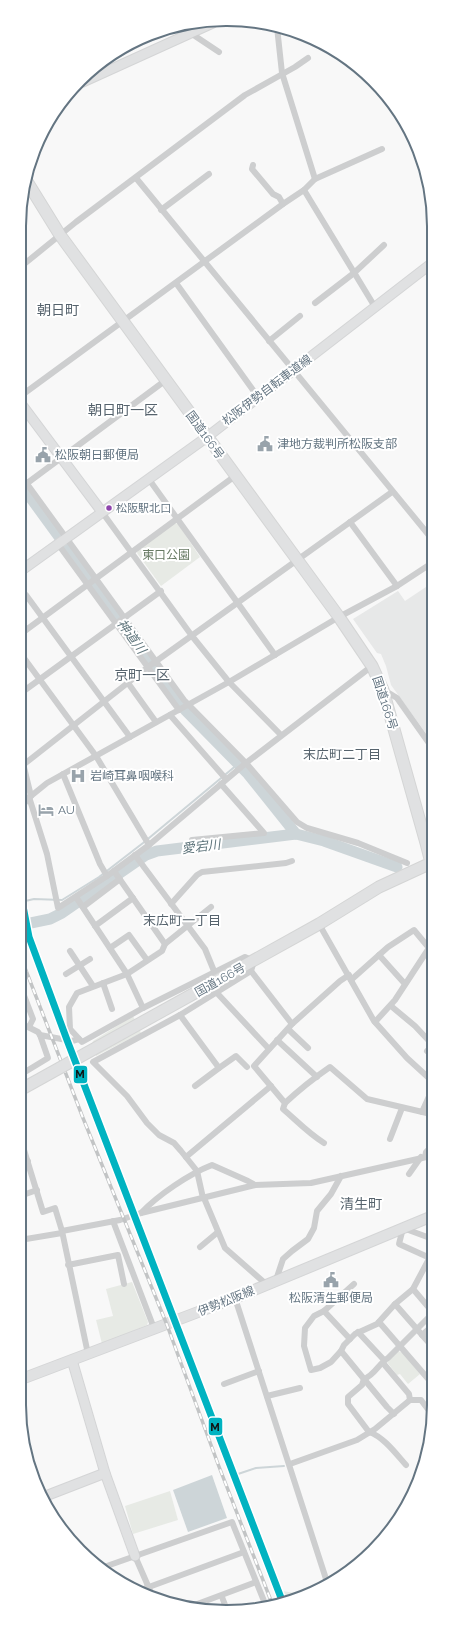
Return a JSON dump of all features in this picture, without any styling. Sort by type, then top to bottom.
[{"type":"highway","name":"国道166号","points":[[30,187],[60,235],[298,560],[372,666],[383,690],[427,849]]},
{"type":"highway","name":"国道166号","points":[[26,1087],[238,969],[252,966],[379,887],[427,865]]},
{"type":"main road","points":[[92,78],[204,27]]},
{"type":"main road","name":"松阪伊勢自転車道線","points":[[26,567],[207,437],[427,267]]},
{"type":"main road","points":[[26,410],[102,512]]},
{"type":"main road","name":"伊勢松阪線","points":[[26,1377],[235,1298],[427,1218]]},
{"type":"main road","points":[[72,1360],[105,1473],[135,1556]]},
{"type":"main road","points":[[48,1495],[105,1473]]},
{"type":"street","points":[[189,30],[219,52]]},
{"type":"street","points":[[278,33],[282,73],[315,179]]},
{"type":"street","points":[[26,263],[244,95],[295,67],[308,58]]},
{"type":"street","points":[[26,392],[304,190],[315,179],[382,149]]},
{"type":"street","points":[[253,165],[252,169],[273,194],[280,197],[283,204]]},
{"type":"street","points":[[161,210],[209,174]]},
{"type":"street","points":[[136,178],[427,533]]},
{"type":"street","points":[[304,190],[375,307]]},
{"type":"street","points":[[315,303],[354,273],[384,244]]},
{"type":"street","points":[[176,283],[258,397]]},
{"type":"street","points":[[269,340],[300,316]]},
{"type":"street","points":[[26,484],[166,380]]},
{"type":"street","points":[[26,629],[235,476]]},
{"type":"street","points":[[148,478],[275,655]]},
{"type":"street","points":[[26,487],[67,538],[188,704],[246,763],[297,822],[302,826],[358,842],[407,863]]},
{"type":"street","points":[[26,763],[149,667],[392,492]]},
{"type":"street","points":[[102,512],[161,591],[192,636],[229,682],[281,735]]},
{"type":"street","points":[[350,522],[397,586]]},
{"type":"street","points":[[58,544],[179,709]]},
{"type":"street","points":[[26,801],[47,783],[229,682],[339,617],[397,586],[427,566]]},
{"type":"street","points":[[26,689],[161,591]]},
{"type":"street","points":[[26,595],[130,737]]},
{"type":"street","points":[[26,661],[96,756],[147,842]]},
{"type":"street","points":[[26,775],[30,796],[47,854],[58,908],[76,897],[105,874],[115,872],[135,855],[147,842],[224,779],[238,770],[281,735],[372,666]]},
{"type":"street","points":[[128,683],[156,722]]},
{"type":"street","points":[[383,690],[397,698],[427,740]]},
{"type":"street","points":[[170,715],[224,779],[264,833],[192,840]]},
{"type":"street","points":[[63,774],[105,874]]},
{"type":"street","points":[[135,855],[187,927],[205,949],[214,971]]},
{"type":"street","points":[[171,904],[197,875],[202,872],[286,863],[292,861]]},
{"type":"street","points":[[115,872],[165,944]]},
{"type":"street","points":[[82,906],[120,879]]},
{"type":"street","points":[[76,897],[127,974],[143,1008]]},
{"type":"street","points":[[96,926],[133,898]]},
{"type":"street","points":[[210,907],[165,944],[162,951],[127,974],[77,993],[69,1007],[70,1029],[80,1041],[93,1062],[127,1096],[147,1124],[159,1135],[174,1143],[197,1171],[203,1198],[225,1248],[271,1282],[283,1259],[310,1236],[314,1228],[318,1211],[331,1194],[341,1176]]},
{"type":"street","points":[[319,924],[375,1022],[427,1076]]},
{"type":"street","points":[[285,1103],[254,1066],[277,1040],[290,1026],[340,981],[350,978],[396,941],[414,930],[427,945]]},
{"type":"street","points":[[110,948],[129,935],[147,960]]},
{"type":"street","points":[[70,951],[93,986]]},
{"type":"street","points":[[375,1022],[391,1006],[427,953]]},
{"type":"street","points":[[379,955],[405,984]]},
{"type":"street","points":[[40,1035],[80,1041],[214,971],[245,957],[290,1026],[308,1048]]},
{"type":"street","points":[[66,974],[90,959]]},
{"type":"street","points":[[93,1062],[180,1015],[217,993],[252,966]]},
{"type":"street","points":[[103,983],[112,1009]]},
{"type":"street","points":[[217,993],[269,1049]]},
{"type":"street","points":[[26,1001],[33,1019],[29,1027]]},
{"type":"street","points":[[391,1006],[427,1038]]},
{"type":"street","points":[[180,1015],[219,1068]]},
{"type":"street","points":[[26,1026],[38,1032],[48,1058],[26,1071]]},
{"type":"street","points":[[277,1040],[317,1077]]},
{"type":"street","points":[[195,1086],[236,1056],[247,1067]]},
{"type":"street","points":[[324,1143],[305,1130],[283,1109],[285,1103],[296,1092],[330,1067],[367,1099],[427,1113]]},
{"type":"street","points":[[186,1157],[271,1086]]},
{"type":"street","points":[[422,1112],[427,1101]]},
{"type":"street","points":[[390,1139],[402,1108]]},
{"type":"street","points":[[26,1155],[43,1212],[55,1208],[62,1232],[88,1354]]},
{"type":"street","points":[[409,1174],[426,1157]]},
{"type":"street","points":[[26,1239],[113,1221],[255,1185],[311,1183],[426,1157]]},
{"type":"street","points":[[141,1213],[166,1192],[197,1171],[212,1166],[248,1180],[255,1185]]},
{"type":"street","points":[[26,1194],[37,1190]]},
{"type":"street","points":[[113,1221],[155,1329]]},
{"type":"street","points":[[427,1237],[403,1228],[399,1244],[427,1257]]},
{"type":"street","points":[[200,1246],[218,1232]]},
{"type":"street","points":[[68,1265],[118,1255],[125,1252]]},
{"type":"street","points":[[118,1255],[124,1284]]},
{"type":"street","points":[[354,1284],[324,1311],[314,1316],[304,1328],[304,1346],[311,1370],[320,1368],[331,1362],[341,1351],[344,1345],[358,1332],[379,1322],[395,1304],[412,1289],[427,1263]]},
{"type":"street","points":[[412,1289],[427,1306]]},
{"type":"street","points":[[235,1298],[326,1579]]},
{"type":"street","points":[[395,1304],[427,1341]]},
{"type":"street","points":[[324,1311],[350,1339]]},
{"type":"street","points":[[364,1379],[370,1377],[383,1362],[427,1319]]},
{"type":"street","points":[[379,1322],[401,1345],[427,1377]]},
{"type":"street","points":[[422,1335],[427,1331]]},
{"type":"street","points":[[358,1332],[409,1394],[410,1400]]},
{"type":"street","points":[[341,1351],[394,1414]]},
{"type":"street","points":[[224,1384],[259,1371]]},
{"type":"street","points":[[364,1379],[362,1385],[348,1398],[348,1404],[369,1432],[374,1434],[388,1446],[406,1465]]},
{"type":"street","points":[[267,1396],[300,1388]]},
{"type":"street","points":[[290,1464],[357,1440],[394,1414],[410,1400],[421,1400],[427,1408]]},
{"type":"street","points":[[107,1566],[232,1522],[264,1601]]},
{"type":"street","points":[[135,1556],[149,1588],[244,1552]]},
{"type":"street","points":[[200,1603],[256,1582]]},
{"type":"street","points":[[222,1597],[225,1605]]},
{"type":"shaded area","points":[[427,586],[427,735],[391,685],[381,654],[377,653],[353,619],[398,591],[405,601]]},
{"type":"shaded area","points":[[212,1475],[227,1518],[188,1532],[173,1490]]},
{"type":"green space","name":"東口公園","points":[[174,523],[178,524],[200,557],[161,586],[137,553],[138,549]]},
{"type":"green space","points":[[133,1016],[141,1033],[96,1056],[91,1045],[93,1041]]},
{"type":"green space","points":[[132,1282],[148,1322],[147,1325],[102,1344],[96,1320],[113,1316],[106,1289]]},
{"type":"green space","points":[[398,1351],[403,1353],[420,1374],[408,1384],[400,1374],[397,1375],[387,1362]]},
{"type":"green space","points":[[170,1491],[178,1520],[133,1534],[125,1506]]},
{"type":"green space","points":[[282,1591],[294,1593],[291,1594],[284,1596]]},
{"type":"waterway","name":"神道川","points":[[26,491],[186,711],[248,774],[296,834]]},
{"type":"waterway","points":[[26,901],[34,899],[62,900],[99,877],[143,843],[238,764]]},
{"type":"waterway","name":"愛宕川","points":[[26,924],[50,919],[62,913],[146,855],[157,851],[296,834],[324,841],[397,867]]},
{"type":"waterway","points":[[238,1474],[256,1468],[284,1466]]},
{"type":"railway","points":[[26,971],[83,1118],[167,1325],[218,1464],[271,1600]]},
{"type":"transit line","name":"M","points":[[26,922],[29,937],[67,1040],[281,1597]]},
{"type":"place","name":"津地方裁判所松阪支部","points":[[265,444]]},
{"type":"place","name":"松阪朝日郵便局","points":[[43,455]]},
{"type":"place","name":"松阪駅北口","points":[[109,508]]},
{"type":"place","name":"岩崎耳鼻咽喉科","points":[[78,776]]},
{"type":"place","name":"AU","points":[[46,810]]},
{"type":"place","name":"松阪清生郵便局","points":[[331,1280]]},
{"type":"district","name":"朝日町","points":[[58,310]]},
{"type":"district","name":"朝日町一区","points":[[123,410]]},
{"type":"district","name":"京町一区","points":[[142,675]]},
{"type":"district","name":"末広町二丁目","points":[[342,754]]},
{"type":"district","name":"末広町一丁目","points":[[182,920]]},
{"type":"district","name":"清生町","points":[[361,1204]]}]
